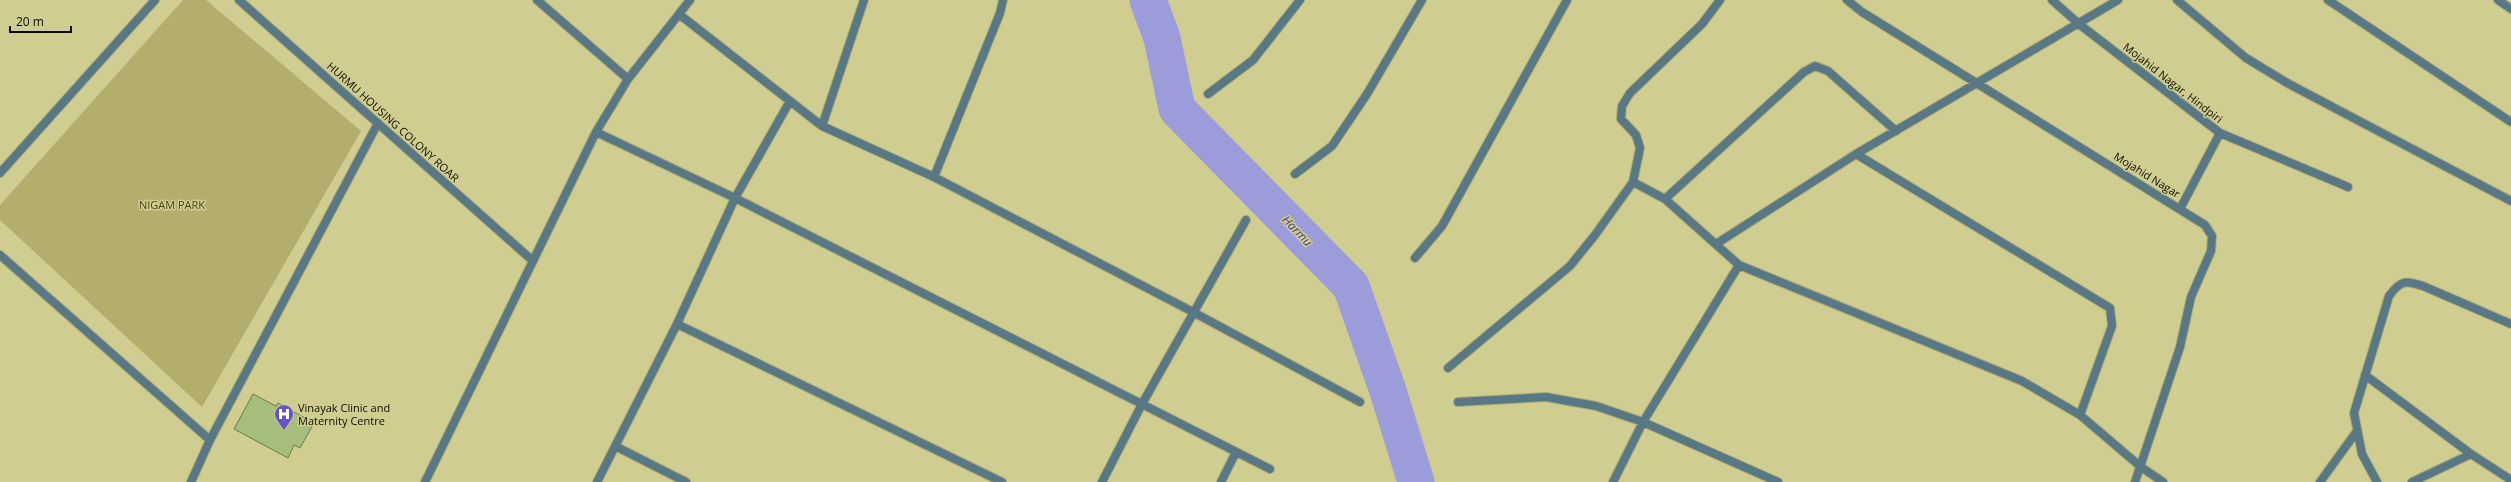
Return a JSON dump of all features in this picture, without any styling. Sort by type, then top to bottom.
[{"type":"street","points":[[0,174],[155,0]]},
{"type":"street","name":"HURMU HOUSING COLONY ROAR","points":[[239,0],[533,262]]},
{"type":"street","points":[[537,0],[628,79]]},
{"type":"street","points":[[425,482],[596,132],[628,79],[680,15],[690,0]]},
{"type":"street","points":[[822,126],[864,0]]},
{"type":"street","points":[[934,177],[1000,13],[1002,0]]},
{"type":"street","points":[[1208,94],[1253,60],[1300,0]]},
{"type":"street","points":[[1296,174],[1332,146],[1367,94],[1422,0]]},
{"type":"street","points":[[1415,258],[1442,226],[1567,0]]},
{"type":"street","points":[[1448,368],[1570,266],[1595,235],[1633,182],[1640,148],[1636,135],[1621,119],[1622,106],[1630,93],[1702,24],[1720,0]]},
{"type":"street","name":"Mojahid Nagar","points":[[1847,0],[1862,12],[1974,84],[2206,225],[2212,236],[2211,251],[2191,297],[2180,347],[2135,482]]},
{"type":"street","name":"Mojahid Nagar, Hindpiri","points":[[2052,0],[2079,24],[2220,133],[2348,187]]},
{"type":"street","points":[[1716,244],[1856,154],[2118,0]]},
{"type":"street","points":[[2177,0],[2246,58],[2289,84],[2511,201]]},
{"type":"street","points":[[2328,0],[2511,122]]},
{"type":"street","points":[[2498,0],[2511,9]]},
{"type":"street","points":[[680,15],[822,126],[934,177],[1193,312],[1360,402]]},
{"type":"street","points":[[1665,199],[1804,72],[1815,66],[1828,70],[1896,130]]},
{"type":"street","points":[[597,482],[677,324],[735,198],[790,101]]},
{"type":"street","points":[[191,482],[210,440],[378,123]]},
{"type":"street","points":[[596,132],[735,198],[1270,469]]},
{"type":"street","points":[[2180,209],[2220,133]]},
{"type":"street","points":[[1856,154],[2110,308],[2112,326],[2080,415]]},
{"type":"street","points":[[1633,182],[1665,199],[1739,265],[2022,381],[2080,415],[2141,467],[2163,482]]},
{"type":"street","points":[[1102,482],[1142,404],[1246,220]]},
{"type":"street","points":[[0,255],[210,440]]},
{"type":"street","points":[[1613,482],[1643,422],[1739,265]]},
{"type":"street","points":[[2376,482],[2362,454],[2354,413],[2390,296],[2398,285],[2409,281],[2511,324]]},
{"type":"street","points":[[677,324],[1002,482]]},
{"type":"street","points":[[2365,375],[2471,454],[2511,480]]},
{"type":"street","points":[[1458,402],[1546,397],[1596,406],[1643,422],[1778,482]]},
{"type":"street","points":[[2320,482],[2357,431]]},
{"type":"street","points":[[615,446],[686,482]]},
{"type":"street","points":[[1221,482],[1236,452]]},
{"type":"street","points":[[2412,482],[2471,454]]},
{"type":"green space","name":"NIGAM PARK","points":[[183,0],[206,0],[361,131],[202,407],[0,220],[0,205]]},
{"type":"building","points":[[253,394],[276,406],[278,403],[314,423],[300,448],[294,445],[288,458],[234,429]]},
{"type":"waterway","name":"Harmu","points":[[1148,0],[1162,38],[1177,109],[1351,286],[1388,391],[1416,482]]},
{"type":"place","name":"Vinayak Clinic and Maternity Centre","points":[[284,431]]}]
